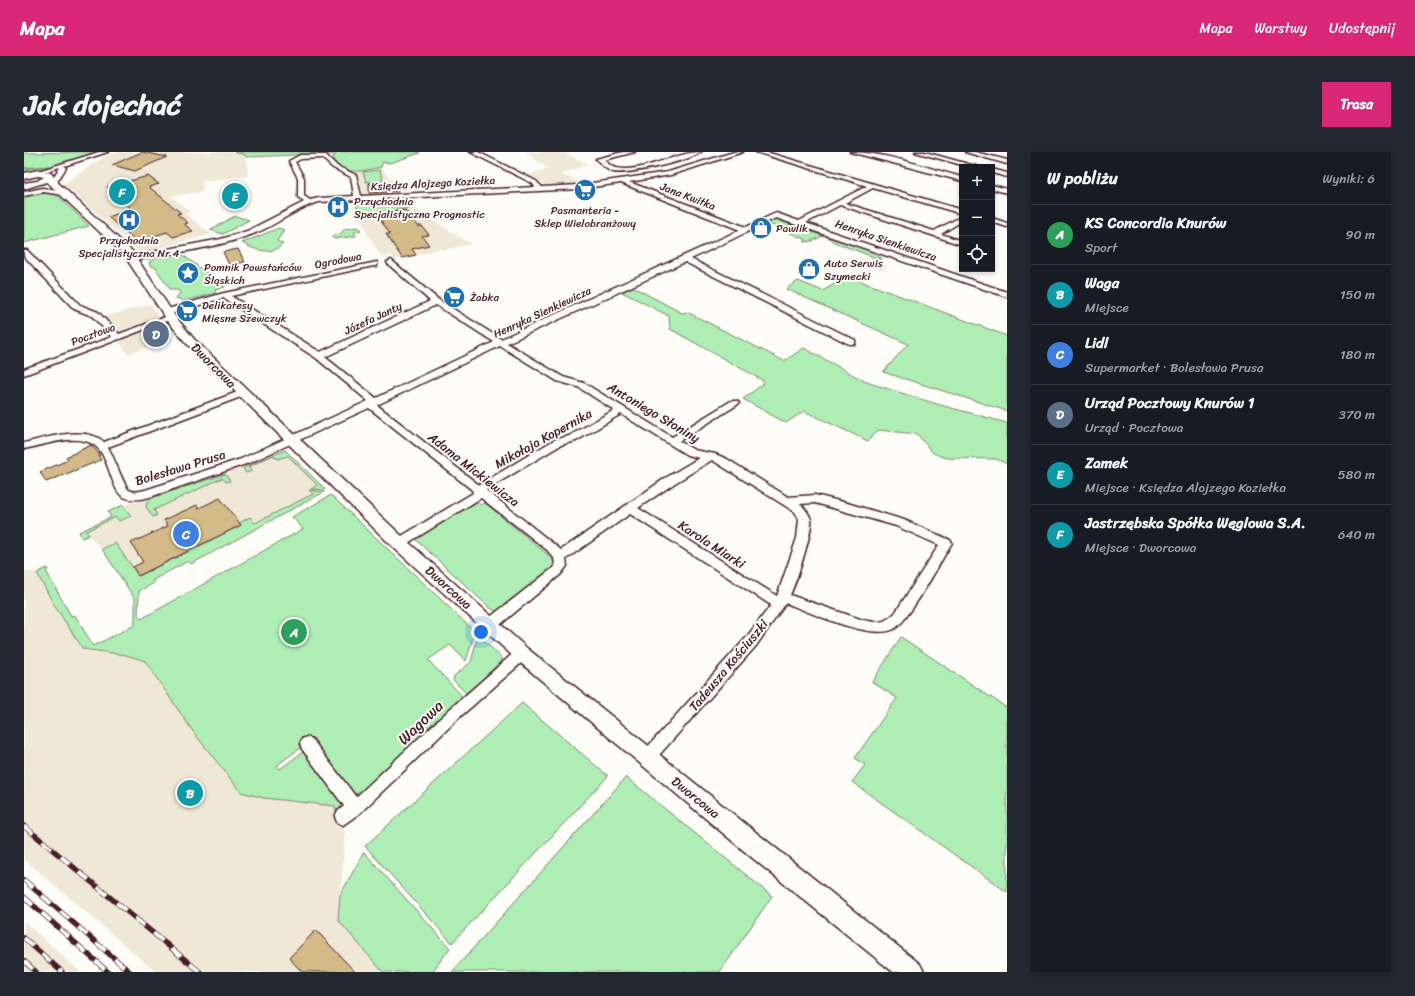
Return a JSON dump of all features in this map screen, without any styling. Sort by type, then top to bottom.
[{"type":"main road","points":[[28,174],[44,174],[49,177]]},
{"type":"main road","points":[[24,186],[35,185],[49,177]]},
{"type":"main road","name":"Dworcowa","points":[[49,177],[133,259],[169,315],[190,341],[399,542],[522,654],[647,758],[912,972]]},
{"type":"main road","name":"Dworcowa","points":[[35,185],[60,189]]},
{"type":"street","points":[[28,174],[105,152]]},
{"type":"street","points":[[473,152],[534,182],[540,189]]},
{"type":"street","points":[[632,152],[599,159],[614,170],[644,167],[698,152]]},
{"type":"street","name":"Księdza Alojzego Koziełka","points":[[133,259],[244,234],[270,224],[309,203],[328,199],[579,187],[656,176],[687,169],[740,152]]},
{"type":"street","points":[[758,152],[959,211]]},
{"type":"street","points":[[852,152],[902,163],[959,178]]},
{"type":"street","points":[[918,152],[964,164]]},
{"type":"street","points":[[968,152],[1007,162]]},
{"type":"street","points":[[49,177],[63,168],[96,155]]},
{"type":"street","points":[[309,203],[300,197],[301,178],[292,161],[298,157],[324,156],[335,167],[354,176],[358,197]]},
{"type":"street","points":[[644,167],[656,176]]},
{"type":"street","points":[[24,194],[43,190],[60,189],[56,180],[63,168]]},
{"type":"street","points":[[995,172],[1007,175]]},
{"type":"street","name":"Jana Kwitka","points":[[622,181],[746,230]]},
{"type":"street","points":[[24,190],[35,185]]},
{"type":"street","name":"Henryka Sienkiewicza","points":[[802,222],[872,186]]},
{"type":"street","points":[[995,188],[1007,191]]},
{"type":"street","points":[[839,203],[959,242]]},
{"type":"street","name":"Henryka Sienkiewicza","points":[[291,439],[502,343],[572,309],[685,259],[776,215],[802,222],[1007,295]]},
{"type":"street","points":[[935,234],[959,220]]},
{"type":"street","points":[[995,221],[1007,225]]},
{"type":"street","points":[[24,252],[77,307],[95,314],[117,337]]},
{"type":"street","points":[[685,259],[852,342]]},
{"type":"street","name":"Antoniego Słoniny","points":[[391,262],[436,302],[560,379],[581,385],[692,453],[723,460],[788,501]]},
{"type":"street","name":"Ogrodowa","points":[[169,315],[224,295],[374,264]]},
{"type":"street","name":"Adama Mickiewicza","points":[[224,295],[319,356],[372,403],[479,492],[551,548],[560,557]]},
{"type":"street","name":"Józefa Janty","points":[[319,356],[436,302]]},
{"type":"street","name":"Pocztowa","points":[[24,372],[117,337],[169,315]]},
{"type":"street","points":[[24,446],[80,438],[93,439],[102,446],[243,393]]},
{"type":"street","points":[[672,440],[734,403]]},
{"type":"street","name":"Mikołaja Kopernika","points":[[399,542],[558,442],[572,439],[622,409]]},
{"type":"street","name":"Bolesława Prusa","points":[[102,446],[113,464],[122,489],[128,495],[137,496],[232,466],[291,439]]},
{"type":"street","points":[[490,625],[557,571],[561,566],[560,557],[630,508],[710,456]]},
{"type":"street","name":"Karola Miarki","points":[[630,508],[781,600],[861,624],[880,628],[891,625],[900,617],[946,543],[900,523],[847,507],[815,500],[788,501]]},
{"type":"street","name":"Tadeusza Kościuszki","points":[[647,758],[751,642],[781,600],[799,551],[806,523],[802,512],[788,501]]},
{"type":"street","name":"Wagowa","points":[[307,744],[349,813],[456,712],[522,654]]},
{"type":"shaded area","points":[[118,152],[234,152],[245,155],[248,176],[203,181],[202,192],[171,196],[190,212],[185,214],[212,234],[141,253],[63,184],[104,157]]},
{"type":"shaded area","points":[[526,152],[563,152],[579,160],[587,165],[561,174],[583,184],[549,186],[526,176],[548,168]]},
{"type":"shaded area","points":[[381,167],[392,181],[392,193],[361,195],[356,172]]},
{"type":"shaded area","points":[[400,198],[471,244],[444,250],[440,249],[395,260],[391,255],[382,257],[367,234],[355,204],[358,200]]},
{"type":"shaded area","points":[[151,304],[158,316],[154,320],[117,333],[102,317]]},
{"type":"shaded area","points":[[158,326],[173,339],[128,354],[118,341]]},
{"type":"shaded area","points":[[286,450],[325,489],[129,589],[102,549],[89,536],[82,538],[79,532],[111,517],[108,512],[123,505],[154,497],[225,474]]},
{"type":"shaded area","points":[[24,571],[37,573],[54,605],[83,649],[126,655],[145,661],[194,733],[264,798],[335,806],[345,832],[339,920],[383,972],[156,972],[24,859]]},
{"type":"shaded area","points":[[24,921],[80,972],[24,972]]},
{"type":"green space","points":[[97,152],[51,166],[55,167],[24,172],[24,169],[49,166],[24,168],[24,153]]},
{"type":"green space","points":[[234,152],[420,153],[390,163],[383,162],[381,167],[354,171],[341,168],[336,164],[332,158],[336,155],[318,154],[246,157],[245,155]]},
{"type":"green space","points":[[380,170],[383,181],[366,182],[363,172]]},
{"type":"green space","points":[[50,192],[56,194],[89,226],[24,243],[24,197]]},
{"type":"green space","points":[[385,199],[386,201],[400,199],[410,208],[360,216],[356,204]]},
{"type":"green space","points":[[235,216],[249,220],[223,234],[210,230]]},
{"type":"green space","points":[[777,218],[840,240],[843,238],[846,242],[881,254],[878,257],[882,258],[881,260],[834,242],[826,236]]},
{"type":"green space","points":[[775,219],[823,236],[812,241],[804,242],[807,240],[767,223]]},
{"type":"green space","points":[[357,227],[361,230],[354,232],[356,236],[334,239],[331,236],[340,234],[345,229]]},
{"type":"green space","points":[[279,228],[284,230],[277,241],[283,244],[279,248],[263,251],[257,250],[242,243]]},
{"type":"green space","points":[[179,252],[225,287],[215,290],[216,293],[180,302],[182,300],[176,298],[180,293],[178,290],[170,290],[155,267],[150,266],[149,262],[154,260],[153,258]]},
{"type":"green space","points":[[847,276],[1007,336],[1007,411],[883,372],[908,344],[786,289],[798,281],[823,291]]},
{"type":"green space","points":[[633,287],[682,313],[687,312],[784,361],[804,348],[866,382],[937,404],[1007,423],[1007,464],[996,459],[946,458],[933,453],[917,434],[878,430],[868,441],[804,411],[786,423],[743,399],[764,383],[762,380],[670,329],[669,316],[622,292]]},
{"type":"green space","points":[[285,450],[325,489],[311,489],[317,485],[288,456],[277,459],[273,455]]},
{"type":"green space","points":[[271,456],[248,467],[252,471],[246,473],[243,469],[245,467]]},
{"type":"green space","points":[[225,474],[230,481],[226,482],[222,478],[154,510],[157,515],[153,517],[146,507],[147,502],[154,497]]},
{"type":"green space","points":[[309,490],[324,492],[191,564],[188,561],[153,580],[154,583],[139,591],[138,615],[141,619],[303,529],[292,517],[331,495],[475,632],[466,661],[450,645],[428,660],[463,697],[363,791],[358,794],[349,792],[310,741],[277,765],[280,769],[303,752],[345,807],[336,811],[335,806],[264,798],[241,792],[194,733],[145,661],[126,655],[83,649],[54,605],[37,573],[47,568],[48,570],[46,571],[71,616],[75,615],[93,646],[135,625],[135,599],[102,549],[115,543],[139,576],[241,525],[239,523],[250,517],[255,523],[313,494]]},
{"type":"green space","points":[[477,502],[481,505],[485,503],[552,558],[554,563],[551,571],[497,612],[490,608],[415,539]]},
{"type":"green space","points":[[123,505],[131,516],[119,521],[116,517],[86,531],[89,535],[82,538],[79,532],[111,517],[108,512]]},
{"type":"green space","points":[[478,635],[503,659],[467,694],[453,680],[454,676],[471,662]]},
{"type":"green space","points":[[901,637],[1007,708],[1007,892],[852,782],[865,765],[855,758],[897,698],[872,682]]},
{"type":"green space","points":[[522,703],[608,776],[452,943],[365,846]]},
{"type":"green space","points":[[626,777],[772,896],[720,972],[452,972]]},
{"type":"green space","points":[[364,852],[450,948],[432,972],[383,972],[338,920],[340,895]]},
{"type":"building","points":[[142,152],[167,157],[135,171],[112,165]]},
{"type":"building","points":[[148,176],[159,184],[149,187],[181,213],[177,214],[188,223],[184,224],[193,231],[173,237],[167,232],[138,241],[134,240],[108,217],[131,209],[107,187]]},
{"type":"building","points":[[369,183],[398,185],[398,191],[369,193]]},
{"type":"building","points":[[405,210],[418,226],[422,226],[429,235],[422,236],[429,245],[412,249],[416,255],[402,258],[386,234],[390,234],[377,215]]},
{"type":"building","points":[[238,249],[245,262],[229,265],[223,252]]},
{"type":"building","points":[[91,445],[100,455],[98,455],[101,460],[46,482],[40,472],[68,460],[66,457]]},
{"type":"building","points":[[220,498],[241,525],[138,576],[133,567],[143,562],[131,543],[168,526],[164,520],[197,505],[199,508]]},
{"type":"building","points":[[194,782],[201,791],[186,803],[179,794]]},
{"type":"building","points":[[316,930],[355,972],[302,972],[289,958]]},
{"type":"railway","points":[[24,826],[200,972]]},
{"type":"railway","points":[[24,880],[130,972]]},
{"type":"railway","points":[[24,897],[108,972]]},
{"type":"railway","points":[[24,938],[62,972]]},
{"type":"railway","points":[[24,961],[36,972]]},
{"type":"place","name":"Pasmanteria - Sklep Wielobranżowy","points":[[585,190]]},
{"type":"place","name":"Jastrzębska Spółka Węglowa S.A.","points":[[122,192]]},
{"type":"place","name":"Zamek","points":[[235,196]]},
{"type":"place","name":"Przychodnia Specjalistyczna Prognostic","points":[[338,207]]},
{"type":"place","name":"Przychodnia Specjalistyczna Nr 4","points":[[129,220]]},
{"type":"place","name":"Pawlik","points":[[761,228]]},
{"type":"place","name":"Auto Serwis Szymecki","points":[[809,269]]},
{"type":"place","name":"Pomnik Powstańców Śląskich","points":[[188,273]]},
{"type":"place","name":"Żabka","points":[[454,297]]},
{"type":"place","name":"Delikatesy Mięsne Szewczyk","points":[[187,311]]},
{"type":"place","name":"Urząd Pocztowy Knurów 1","points":[[156,334]]},
{"type":"place","name":"Lidl","points":[[186,534]]},
{"type":"place","name":"KS Concordia Knurów","points":[[294,632]]},
{"type":"place","name":"Waga","points":[[190,793]]}]
